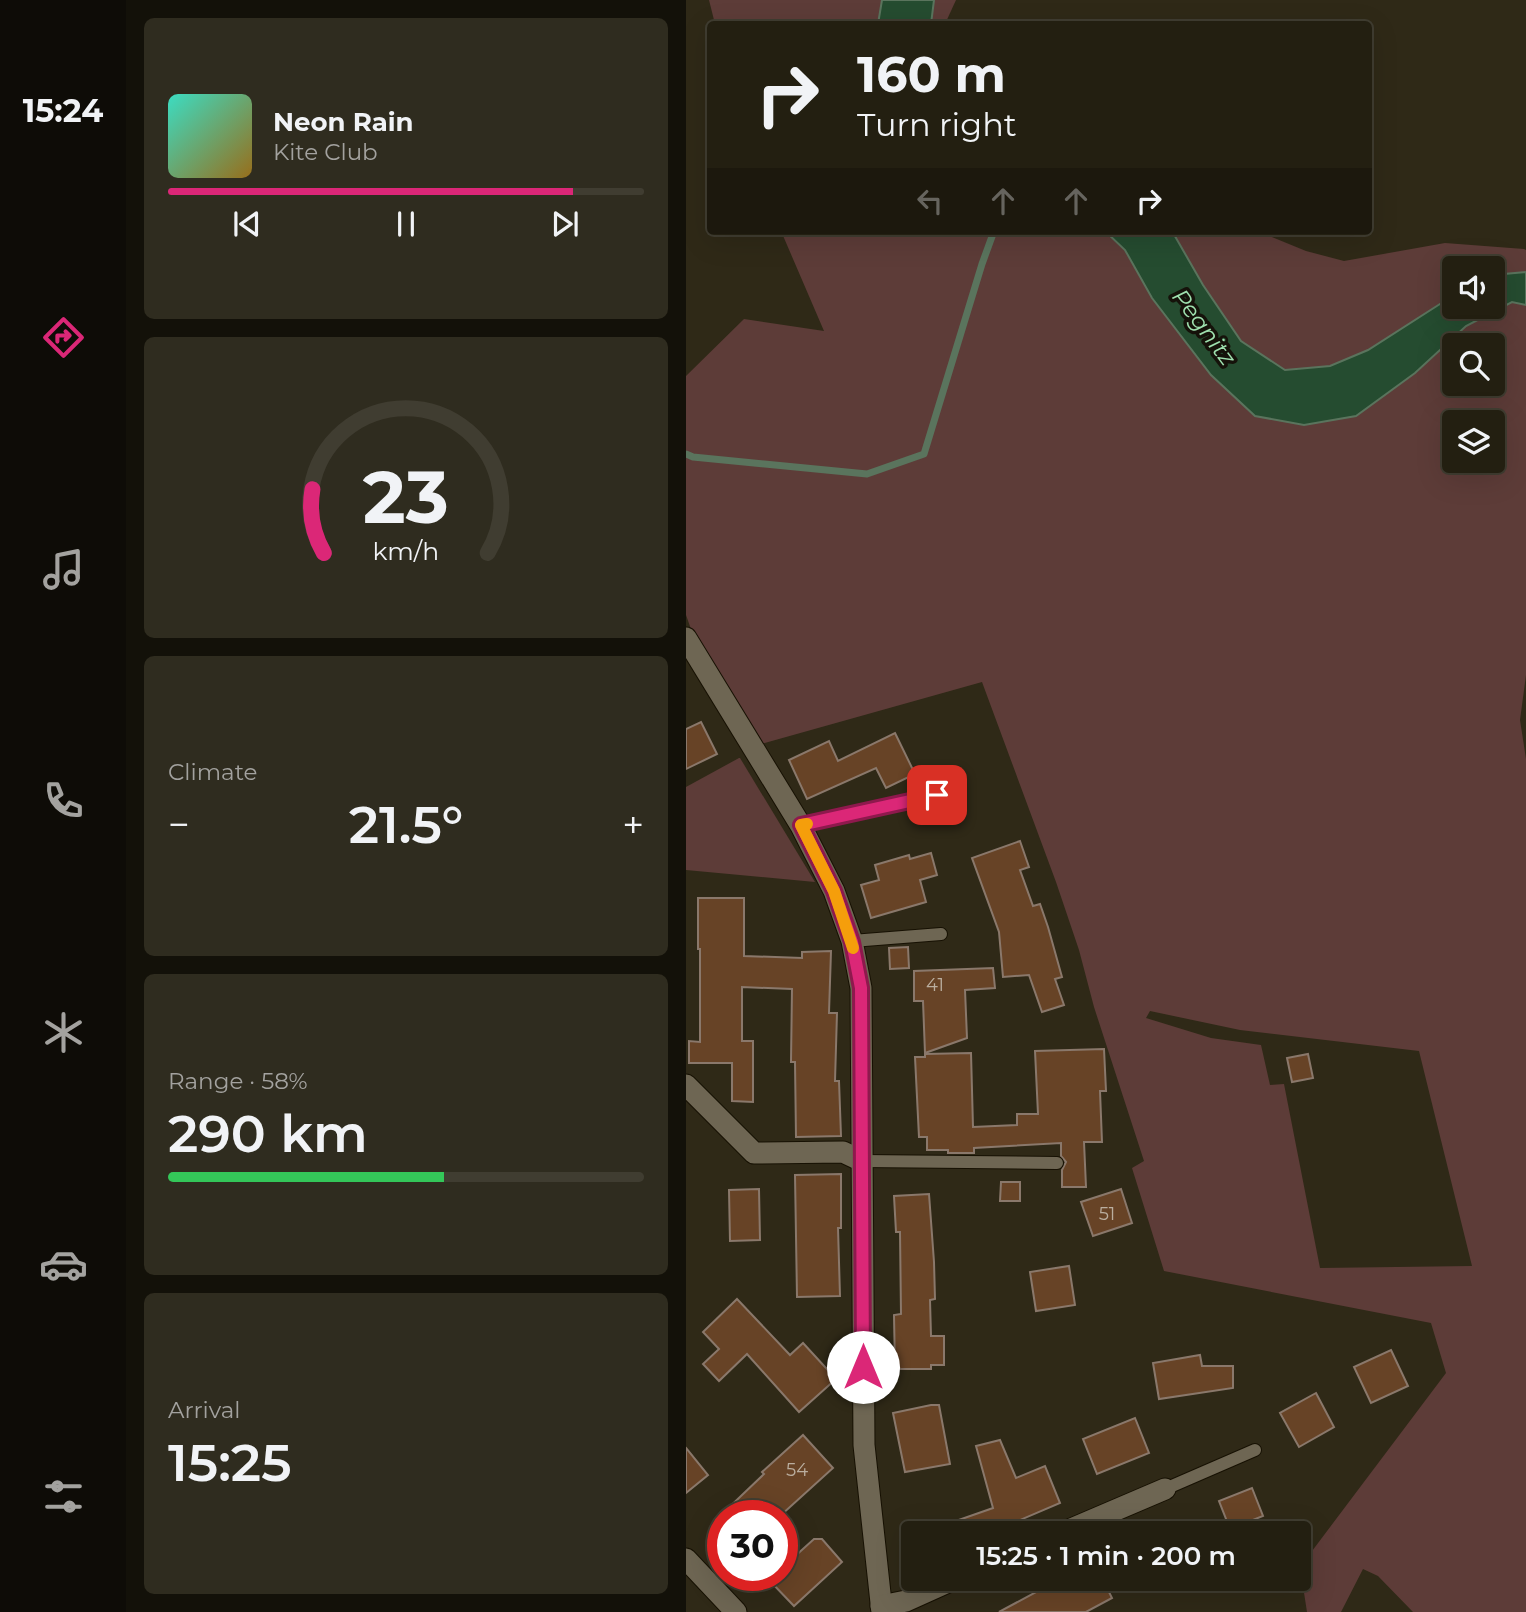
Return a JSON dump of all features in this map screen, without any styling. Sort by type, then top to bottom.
[{"type":"street","points":[[686,638],[801,825],[834,891],[852,942],[861,988],[864,1445],[882,1609],[928,1591]]},
{"type":"street","points":[[686,1085],[754,1153],[843,1152],[862,1161]]},
{"type":"street","points":[[1090,1521],[1165,1489]]},
{"type":"street","points":[[686,1559],[736,1612]]},
{"type":"lane","points":[[801,825],[937,795]]},
{"type":"lane","points":[[852,942],[941,934]]},
{"type":"lane","points":[[862,1161],[1057,1163]]},
{"type":"lane","points":[[1165,1489],[1255,1450]]},
{"type":"shaded area","points":[[709,0],[882,0],[878,21],[714,21]]},
{"type":"shaded area","points":[[934,0],[956,0],[946,21],[931,21]]},
{"type":"shaded area","points":[[783,235],[1109,235],[1125,250],[1152,298],[1211,375],[1255,416],[1415,373],[1442,348],[1442,396],[1505,396],[1505,333],[1458,333],[1479,319],[1505,319],[1505,306],[1512,302],[1526,305],[1526,675],[1520,720],[1526,759],[1526,1612],[1413,1612],[1378,1576],[1363,1569],[1341,1612],[1307,1612],[1304,1591],[1311,1591],[1311,1552],[1446,1373],[1431,1323],[1164,1271],[1132,1168],[1144,1161],[1094,1007],[1079,950],[982,682],[761,744],[692,632],[686,615],[686,376],[744,319],[824,331]],"holes":[[[1150,1011],[1240,1030],[1419,1051],[1472,1266],[1320,1268],[1284,1084],[1270,1085],[1261,1045],[1211,1038],[1146,1018]]]},
{"type":"shaded area","points":[[1174,235],[1267,235],[1306,251],[1344,261],[1445,243],[1526,250],[1526,272],[1505,274],[1505,256],[1442,256],[1442,303],[1368,350],[1330,366],[1285,370],[1241,341],[1203,285]]},
{"type":"shaded area","points":[[740,758],[815,882],[686,870],[686,787]]},
{"type":"water","points":[[882,0],[934,0],[931,21],[878,21]]},
{"type":"water","name":"Pegnitz","points":[[1109,235],[1174,235],[1203,285],[1241,341],[1285,370],[1330,366],[1368,350],[1442,303],[1442,319],[1479,319],[1458,333],[1442,333],[1442,348],[1415,373],[1356,416],[1304,425],[1255,416],[1211,375],[1152,298],[1125,250]]},
{"type":"water","points":[[1526,272],[1526,305],[1512,302],[1505,306],[1505,274]]},
{"type":"building","points":[[701,722],[717,754],[686,769],[686,729]]},
{"type":"building","points":[[895,733],[915,774],[886,788],[876,768],[807,799],[789,760],[829,741],[838,761]]},
{"type":"building","points":[[1020,841],[1029,867],[1020,870],[1033,906],[1040,904],[1062,977],[1055,979],[1064,1005],[1042,1012],[1029,975],[1003,977],[999,932],[972,858]]},
{"type":"building","points":[[931,853],[937,875],[920,880],[926,902],[871,918],[861,885],[879,880],[875,865],[909,855],[910,859]]},
{"type":"building","points":[[698,898],[744,898],[744,956],[802,958],[802,952],[831,951],[829,1013],[837,1013],[835,1081],[839,1081],[841,1136],[796,1137],[795,1062],[791,1062],[792,989],[742,987],[742,1041],[753,1041],[753,1102],[732,1101],[732,1063],[689,1063],[689,1041],[700,1042]]},
{"type":"building","points":[[908,947],[909,968],[890,969],[889,948]]},
{"type":"building","points":[[993,968],[995,988],[965,990],[967,1038],[925,1053],[923,1001],[914,1001],[914,971]]},
{"type":"building","points":[[1104,1049],[1106,1091],[1100,1091],[1102,1142],[1084,1142],[1086,1187],[1062,1187],[1062,1170],[1066,1162],[1061,1156],[1061,1143],[974,1148],[974,1153],[948,1153],[948,1150],[927,1150],[927,1137],[919,1137],[915,1057],[925,1057],[925,1054],[971,1053],[973,1127],[1017,1125],[1017,1114],[1038,1114],[1035,1051]]},
{"type":"building","points":[[1308,1054],[1313,1078],[1292,1082],[1287,1058]]},
{"type":"building","points":[[841,1174],[841,1228],[838,1228],[840,1296],[797,1297],[795,1175]]},
{"type":"building","points":[[1001,1182],[1020,1182],[1020,1201],[1000,1201]]},
{"type":"building","points":[[759,1189],[760,1240],[730,1241],[729,1190]]},
{"type":"building","points":[[1121,1189],[1132,1223],[1093,1236],[1081,1202]]},
{"type":"building","points":[[929,1194],[935,1299],[930,1300],[931,1336],[944,1336],[944,1365],[931,1365],[931,1369],[895,1369],[894,1315],[901,1314],[900,1232],[896,1232],[894,1196]]},
{"type":"building","points":[[1069,1266],[1075,1305],[1036,1311],[1030,1272]]},
{"type":"building","points":[[737,1299],[790,1355],[803,1343],[836,1379],[799,1412],[747,1354],[719,1381],[703,1364],[719,1349],[703,1332]]},
{"type":"building","points":[[1391,1350],[1408,1386],[1371,1403],[1354,1367]]},
{"type":"building","points":[[1200,1355],[1202,1366],[1233,1366],[1233,1388],[1159,1399],[1153,1363]]},
{"type":"building","points":[[1316,1393],[1334,1427],[1299,1447],[1280,1413]]},
{"type":"building","points":[[939,1405],[950,1464],[905,1472],[893,1413]]},
{"type":"building","points":[[1135,1418],[1149,1453],[1097,1474],[1083,1439]]},
{"type":"building","points":[[803,1435],[833,1468],[798,1500],[737,1500],[764,1474],[762,1472]]},
{"type":"building","points":[[1000,1440],[1016,1478],[1045,1466],[1060,1503],[1018,1521],[956,1521],[993,1508],[976,1446]]},
{"type":"building","points":[[686,1448],[708,1475],[686,1493]]},
{"type":"building","points":[[1252,1488],[1263,1516],[1250,1521],[1227,1521],[1219,1501]]},
{"type":"building","points":[[814,1539],[822,1539],[842,1562],[794,1606],[780,1591],[798,1591],[798,1554]]},
{"type":"building","points":[[1038,1591],[1108,1591],[1112,1598],[1086,1612],[999,1612]]},
{"type":"waterway","points":[[686,454],[693,457],[867,474],[924,454],[993,235]]},
{"type":"slow traffic","points":[[807,824],[801,825],[834,891],[853,948]]},
{"type":"route","points":[[863,1367],[861,988],[852,942],[834,891],[801,825],[937,795]]}]
